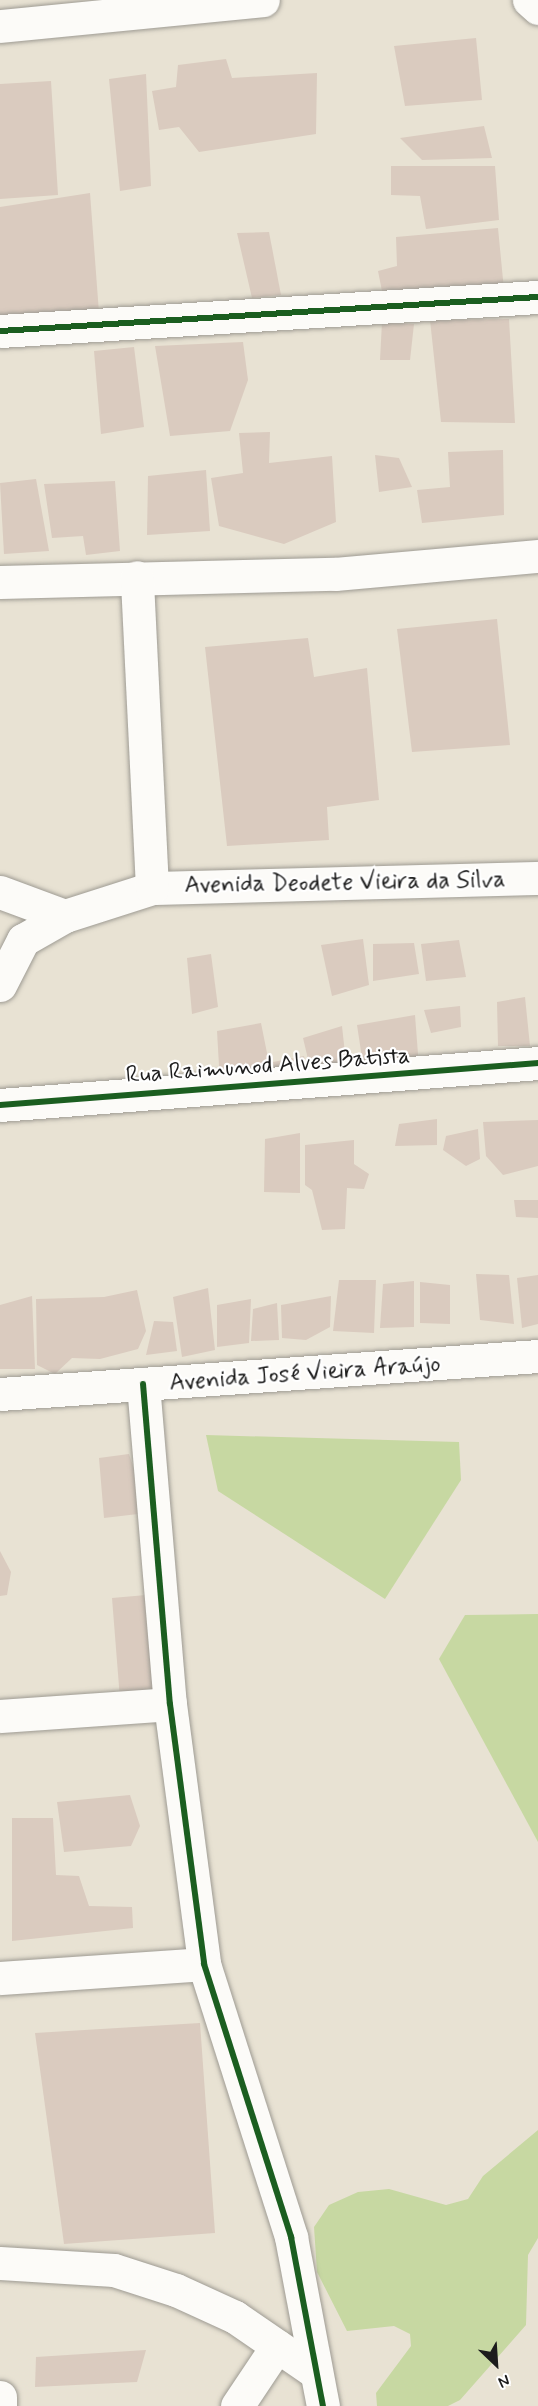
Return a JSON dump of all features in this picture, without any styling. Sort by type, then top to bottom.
[{"type":"street","points":[[0,26],[263,0]]},
{"type":"street","points":[[529,0],[538,8]]},
{"type":"street","points":[[0,331],[538,297]]},
{"type":"street","points":[[0,582],[335,574],[538,556]]},
{"type":"street","points":[[137,577],[152,888]]},
{"type":"street","name":"Avenida Deodete Vieira da Silva","points":[[0,985],[24,940],[65,916],[152,888],[538,878]]},
{"type":"street","points":[[0,892],[65,916]]},
{"type":"street","name":"Rua Raimunod Alves Batista","points":[[0,1105],[538,1063]]},
{"type":"street","name":"Avenida José Vieira Araújo","points":[[0,1394],[538,1356]]},
{"type":"street","points":[[143,1384],[170,1704],[204,1964],[291,2236],[315,2372],[324,2406]]},
{"type":"street","points":[[0,1716],[170,1704]]},
{"type":"street","points":[[0,1978],[204,1964]]},
{"type":"street","points":[[0,2263],[114,2270],[225,2313],[315,2372]]},
{"type":"street","points":[[237,2406],[277,2346]]},
{"type":"street","points":[[0,2397],[0,2406]]},
{"type":"green space","points":[[206,1435],[459,1442],[461,1480],[385,1599],[218,1491]]},
{"type":"green space","points":[[538,1614],[538,1842],[439,1659],[465,1615]]},
{"type":"green space","points":[[538,2130],[538,2238],[528,2255],[526,2325],[460,2400],[448,2406],[377,2406],[376,2393],[411,2346],[410,2334],[394,2326],[347,2331],[317,2272],[314,2227],[329,2205],[358,2192],[389,2189],[446,2205],[468,2199],[483,2176]]},
{"type":"building","points":[[476,38],[482,100],[405,106],[394,46]]},
{"type":"building","points":[[226,59],[232,78],[317,73],[316,134],[199,152],[179,127],[159,130],[152,91],[176,87],[178,65]]},
{"type":"building","points":[[146,74],[151,186],[120,191],[109,79]]},
{"type":"building","points":[[51,81],[58,195],[0,199],[0,84]]},
{"type":"building","points":[[484,126],[492,158],[422,160],[400,138]]},
{"type":"building","points":[[391,166],[495,166],[499,220],[426,229],[420,196],[391,195]]},
{"type":"building","points":[[90,193],[99,313],[0,323],[0,207]]},
{"type":"building","points":[[498,228],[504,290],[382,291],[378,271],[397,266],[396,237]]},
{"type":"building","points":[[269,232],[281,295],[252,298],[237,233]]},
{"type":"building","points":[[509,319],[515,423],[441,422],[430,320]]},
{"type":"building","points":[[382,322],[414,324],[410,360],[380,360]]},
{"type":"building","points":[[243,342],[248,380],[230,431],[170,436],[155,346]]},
{"type":"building","points":[[134,347],[144,427],[101,434],[94,351]]},
{"type":"building","points":[[270,432],[269,463],[332,456],[336,522],[284,544],[219,526],[211,478],[243,473],[239,433]]},
{"type":"building","points":[[503,450],[504,515],[422,523],[417,490],[450,487],[448,452]]},
{"type":"building","points":[[375,455],[399,458],[412,487],[379,492]]},
{"type":"building","points":[[206,470],[210,531],[147,535],[148,476]]},
{"type":"building","points":[[36,479],[49,551],[4,554],[0,483]]},
{"type":"building","points":[[115,481],[120,551],[86,555],[83,536],[52,538],[44,484]]},
{"type":"building","points":[[497,619],[510,745],[412,752],[397,629]]},
{"type":"building","points":[[308,638],[314,677],[367,668],[379,800],[327,807],[329,840],[227,846],[205,647]]},
{"type":"building","points":[[363,939],[369,985],[332,996],[321,945]]},
{"type":"building","points":[[459,940],[466,977],[426,981],[421,944]]},
{"type":"building","points":[[414,943],[419,974],[373,981],[373,944]]},
{"type":"building","points":[[211,954],[218,1007],[192,1014],[187,958]]},
{"type":"building","points":[[525,997],[530,1046],[498,1046],[497,1002]]},
{"type":"building","points":[[460,1006],[461,1027],[431,1033],[424,1010]]},
{"type":"building","points":[[415,1015],[419,1067],[364,1071],[357,1025]]},
{"type":"building","points":[[261,1023],[272,1078],[220,1083],[217,1031]]},
{"type":"building","points":[[342,1026],[347,1072],[312,1076],[303,1038]]},
{"type":"building","points":[[304,1056],[308,1076],[277,1078],[273,1062]]},
{"type":"building","points":[[437,1119],[437,1145],[395,1146],[399,1124]]},
{"type":"building","points":[[538,1120],[538,1166],[503,1175],[486,1156],[483,1122]]},
{"type":"building","points":[[478,1129],[480,1159],[466,1166],[443,1150],[446,1136]]},
{"type":"building","points":[[300,1133],[300,1193],[264,1192],[265,1139]]},
{"type":"building","points":[[354,1140],[354,1164],[369,1174],[364,1189],[347,1188],[345,1229],[322,1230],[312,1190],[305,1185],[305,1145]]},
{"type":"building","points":[[514,1200],[538,1200],[538,1218],[516,1217]]},
{"type":"building","points":[[476,1274],[509,1275],[514,1324],[480,1320]]},
{"type":"building","points":[[538,1275],[538,1324],[522,1328],[517,1278]]},
{"type":"building","points":[[339,1280],[376,1280],[374,1333],[333,1331]]},
{"type":"building","points":[[414,1281],[414,1327],[380,1328],[383,1284]]},
{"type":"building","points":[[420,1282],[450,1285],[450,1324],[420,1323]]},
{"type":"building","points":[[208,1288],[215,1350],[182,1357],[173,1297]]},
{"type":"building","points":[[137,1290],[146,1331],[138,1349],[100,1359],[72,1358],[55,1374],[37,1365],[36,1299],[104,1297]]},
{"type":"building","points":[[32,1296],[35,1369],[0,1369],[0,1305]]},
{"type":"building","points":[[331,1296],[330,1327],[306,1340],[282,1338],[281,1305]]},
{"type":"building","points":[[251,1299],[249,1343],[217,1347],[217,1305]]},
{"type":"building","points":[[277,1303],[279,1340],[251,1341],[253,1309]]},
{"type":"building","points":[[154,1321],[173,1322],[177,1351],[146,1355]]},
{"type":"building","points":[[129,1454],[137,1478],[138,1514],[104,1518],[99,1458]]},
{"type":"building","points":[[0,1551],[11,1572],[7,1595],[0,1596]]},
{"type":"building","points":[[146,1595],[157,1699],[120,1699],[112,1598]]},
{"type":"building","points":[[130,1795],[140,1826],[131,1846],[64,1852],[57,1802]]},
{"type":"building","points":[[12,1818],[53,1818],[56,1875],[79,1876],[89,1906],[132,1907],[133,1928],[12,1941]]},
{"type":"building","points":[[200,2023],[215,2233],[64,2244],[35,2033]]},
{"type":"building","points":[[146,2350],[137,2382],[35,2387],[36,2357]]},
{"type":"cycle path","points":[[0,331],[538,297]]},
{"type":"cycle path","points":[[0,1105],[538,1063]]},
{"type":"cycle path","points":[[143,1384],[170,1704],[204,1964],[291,2237],[323,2406]]}]
